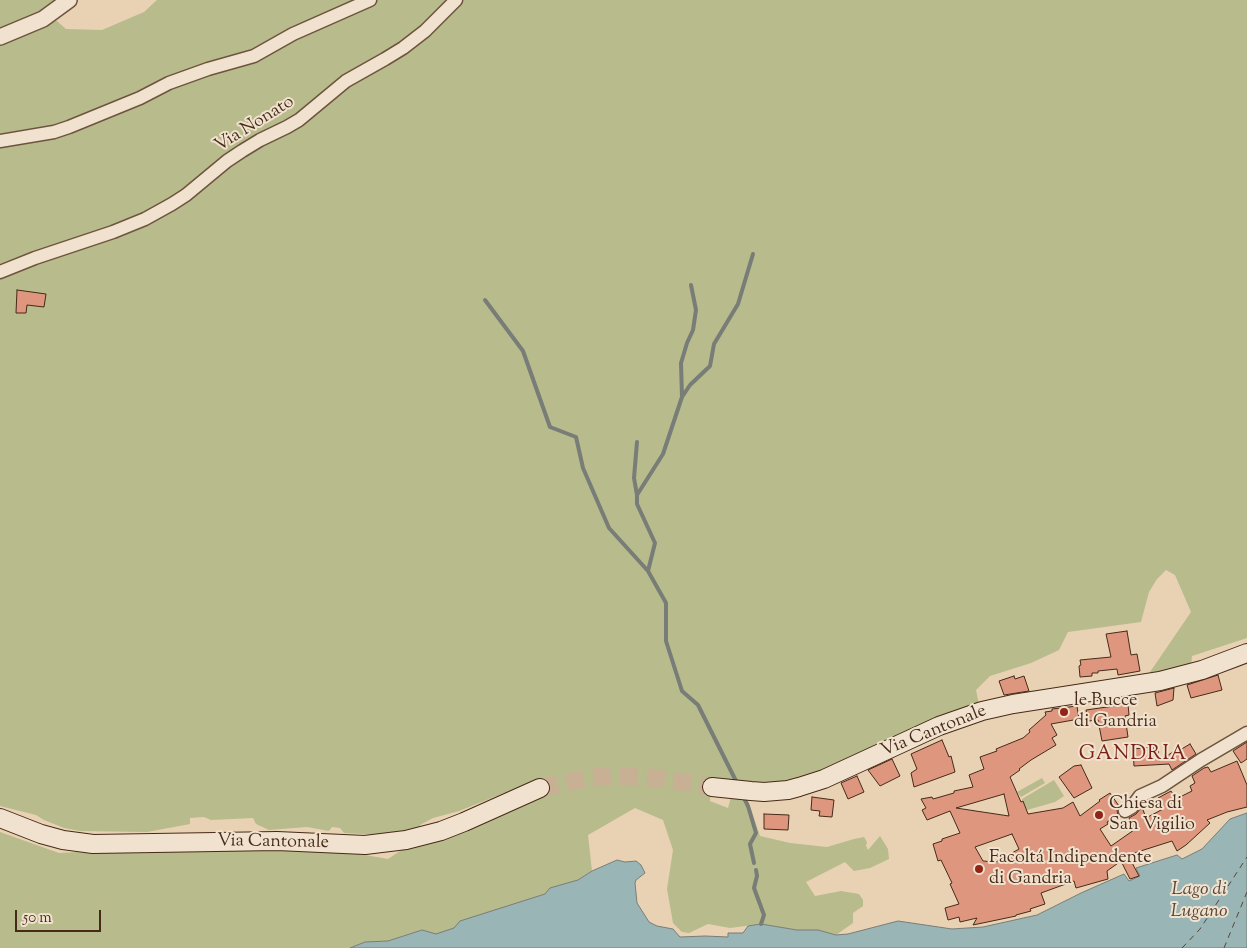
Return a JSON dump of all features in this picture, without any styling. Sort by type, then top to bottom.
[{"type":"main road","name":"Via Cantonale","points":[[712,787],[764,792],[788,790],[824,779],[940,726],[982,711],[1031,701],[1160,681],[1202,670],[1247,652]]},
{"type":"main road","name":"Via Cantonale","points":[[0,818],[62,840],[93,844],[276,841],[365,845],[406,840],[441,831],[540,788]]},
{"type":"street","points":[[0,37],[43,19],[69,0]]},
{"type":"street","points":[[0,141],[54,132],[70,127],[140,98],[168,82],[254,56],[293,34],[370,0]]},
{"type":"street","name":"Via Nonato","points":[[0,272],[35,258],[113,232],[145,219],[172,204],[201,184],[227,161],[260,140],[298,120],[346,81],[403,48],[456,0]]},
{"type":"street","points":[[1125,811],[1132,807],[1140,796],[1176,778],[1200,760],[1247,733]]},
{"type":"green space","points":[[0,0],[69,0],[50,15],[66,29],[102,30],[144,12],[157,0],[1247,0],[1247,638],[1192,656],[1191,666],[1148,675],[1191,612],[1175,575],[1166,570],[1157,579],[1149,592],[1141,622],[1068,632],[1059,650],[1031,663],[990,676],[976,690],[979,705],[937,717],[814,774],[783,781],[768,782],[745,782],[712,777],[710,801],[728,808],[731,797],[744,800],[751,809],[760,836],[790,843],[827,847],[864,837],[868,850],[880,836],[888,849],[889,859],[870,868],[854,871],[845,862],[806,882],[815,896],[841,891],[859,894],[863,900],[863,906],[853,913],[853,923],[836,935],[818,930],[797,930],[761,924],[730,928],[708,924],[689,933],[682,932],[673,923],[667,889],[673,850],[663,820],[635,808],[588,835],[592,871],[578,880],[551,888],[545,894],[436,935],[422,930],[388,941],[365,942],[350,948],[0,948],[0,832],[59,853],[277,849],[354,853],[388,859],[403,849],[443,839],[542,794],[537,780],[459,811],[433,818],[420,825],[419,831],[383,835],[344,833],[340,828],[332,827],[329,831],[307,827],[269,830],[256,824],[253,818],[211,820],[204,817],[190,818],[190,824],[147,832],[80,831],[64,828],[36,815],[0,806]]},
{"type":"green space","points":[[1042,778],[1045,783],[1021,797],[1017,792]]},
{"type":"green space","points":[[1054,780],[1064,796],[1055,802],[1027,810],[1022,799]]},
{"type":"water","name":"Lago di Lugano","points":[[1247,813],[1247,948],[350,948],[365,942],[388,941],[422,930],[436,934],[454,928],[460,921],[545,894],[550,888],[578,880],[592,871],[617,860],[625,862],[636,861],[641,865],[645,873],[635,883],[637,903],[649,922],[657,926],[673,929],[680,937],[728,937],[728,933],[743,933],[748,926],[761,924],[797,930],[818,930],[836,935],[848,934],[898,921],[952,929],[983,927],[1037,915],[1124,874],[1129,881],[1140,876],[1136,868],[1177,855],[1182,859],[1202,849],[1230,819]]},
{"type":"building","points":[[17,290],[46,294],[44,307],[27,305],[26,313],[16,313]]},
{"type":"building","points":[[1127,631],[1131,655],[1137,654],[1140,671],[1118,675],[1117,669],[1098,671],[1098,673],[1092,673],[1092,676],[1080,677],[1080,660],[1111,657],[1106,634]]},
{"type":"building","points":[[1218,675],[1222,690],[1191,698],[1187,685]]},
{"type":"building","points":[[1014,676],[1015,679],[1024,676],[1029,691],[1004,695],[999,681]]},
{"type":"building","points":[[1174,688],[1173,700],[1157,706],[1155,693]]},
{"type":"building","points":[[1128,704],[1129,715],[1125,716],[1128,737],[1102,741],[1098,720],[1088,721],[1086,710]]},
{"type":"building","points":[[1077,706],[1079,719],[1051,724],[1057,735],[1052,738],[1056,745],[1031,760],[1010,777],[1028,814],[1063,808],[1073,802],[1080,816],[1110,793],[1119,806],[1117,810],[1118,815],[1100,829],[1111,846],[1134,830],[1129,818],[1142,807],[1146,818],[1163,809],[1158,798],[1171,791],[1176,799],[1192,791],[1190,786],[1195,783],[1192,776],[1204,768],[1208,767],[1211,772],[1237,761],[1247,785],[1247,807],[1207,820],[1210,823],[1177,851],[1172,841],[1128,855],[1139,876],[1130,879],[1121,861],[1107,871],[1108,879],[1076,888],[1074,881],[1041,893],[1045,904],[1030,909],[1031,911],[973,925],[977,918],[960,922],[959,917],[948,920],[945,908],[959,904],[941,860],[938,861],[933,844],[960,833],[950,811],[927,820],[922,810],[926,808],[921,799],[932,797],[933,799],[954,793],[954,791],[973,787],[969,775],[984,769],[980,757],[1023,738],[1046,715],[1045,712],[1052,711],[1052,709]],"holes":[[[1004,794],[1009,816],[956,808]],[[1012,834],[1019,849],[996,862],[983,861],[975,847]]]},
{"type":"building","points":[[942,740],[949,757],[951,756],[955,772],[914,787],[911,773],[917,769],[911,754]]},
{"type":"building","points":[[1247,742],[1247,759],[1241,763],[1233,751]]},
{"type":"building","points":[[1190,744],[1196,754],[1172,770],[1169,764],[1134,766],[1133,749],[1154,747],[1154,750],[1158,749],[1159,761],[1179,748],[1180,750]]},
{"type":"building","points":[[892,759],[900,776],[880,786],[868,770]]},
{"type":"building","points":[[1081,765],[1092,788],[1074,798],[1059,777],[1074,766]]},
{"type":"building","points":[[857,776],[864,792],[848,799],[841,783]]},
{"type":"building","points":[[812,797],[834,800],[832,817],[819,816],[820,811],[811,810]]},
{"type":"building","points":[[764,814],[789,815],[788,830],[764,829]]},
{"type":"waterway","points":[[682,397],[690,385],[710,366],[714,344],[738,304],[753,254]]},
{"type":"waterway","points":[[648,571],[655,543],[637,504],[637,495],[663,454],[682,397],[681,363],[693,330],[696,310],[691,285]]},
{"type":"waterway","points":[[485,300],[523,351],[550,427],[576,437],[583,468],[609,528],[648,571],[666,603],[666,641],[682,691],[698,705],[738,785]]},
{"type":"waterway","points":[[637,442],[634,478],[637,495]]},
{"type":"waterway","points":[[743,796],[756,833],[750,844],[754,863]]},
{"type":"waterway","points":[[756,870],[757,876],[754,888],[764,915],[761,924]]},
{"type":"ferry route","points":[[1182,948],[1200,929],[1247,857]]},
{"type":"ferry route","points":[[1224,948],[1247,892]]},
{"type":"tunnel","points":[[540,788],[588,778],[611,776],[657,778],[712,787]]},
{"type":"place","name":"le Bucce di Gandria","points":[[1064,712]]},
{"type":"place","name":"Chiesa di San Vigilio","points":[[1099,815]]},
{"type":"place","name":"Facoltá Indipendente di Gandria","points":[[979,869]]},
{"type":"district","name":"GANDRIA","points":[[1133,756]]}]
